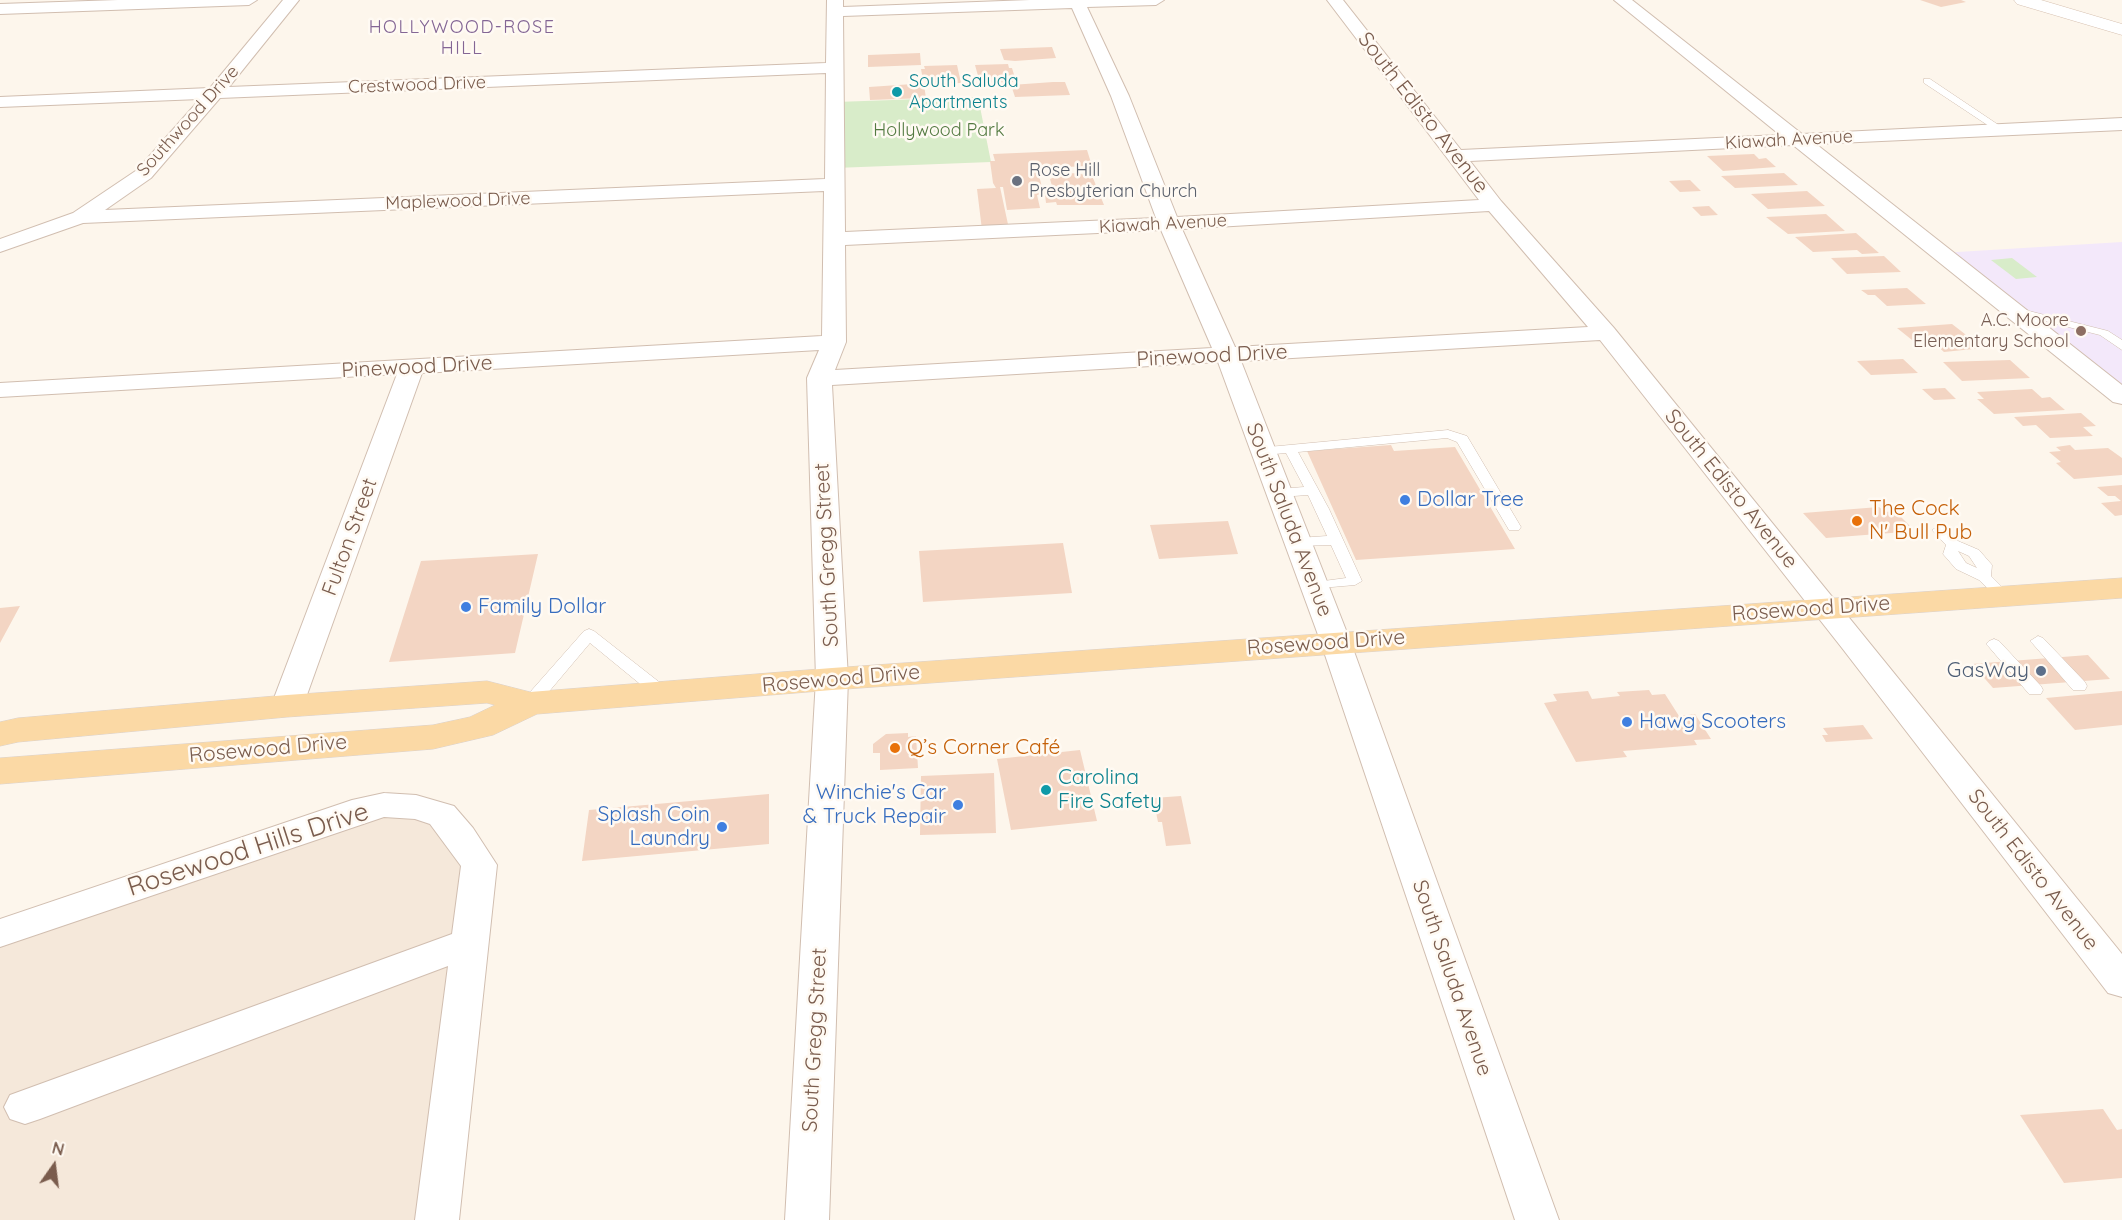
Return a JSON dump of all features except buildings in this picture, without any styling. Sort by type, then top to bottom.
[{"type":"main road","points":[[2023,0],[2122,30]]},
{"type":"main road","name":"Rosewood Drive","points":[[0,771],[433,737],[480,727],[530,704],[832,679],[1827,608],[1994,587],[2122,588]]},
{"type":"main road","name":"Rosewood Drive","points":[[0,734],[18,730],[287,706],[487,692],[530,704]]},
{"type":"street","points":[[0,9],[249,0]]},
{"type":"street","name":"Southwood Drive","points":[[0,246],[80,216],[144,174],[215,93],[291,0]]},
{"type":"street","points":[[835,6],[1156,0]]},
{"type":"street","name":"South Edisto Avenue","points":[[1335,0],[1494,205],[1605,333],[1827,608],[2122,982]]},
{"type":"street","points":[[1622,0],[2122,397]]},
{"type":"street","name":"South Saluda Avenue","points":[[1076,2],[1120,96],[1169,224],[1227,355],[1276,449],[1279,493],[1336,642],[1537,1220]]},
{"type":"street","name":"South Gregg Street","points":[[807,1220],[832,679],[819,378],[834,342],[833,239],[836,185],[833,68],[835,6]]},
{"type":"street","name":"Crestwood Drive","points":[[0,102],[833,68]]},
{"type":"street","name":"Kiawah Avenue","points":[[1456,156],[2122,124]]},
{"type":"street","name":"Maplewood Drive","points":[[80,216],[836,185]]},
{"type":"street","name":"Kiawah Avenue","points":[[833,239],[1169,224],[1494,205]]},
{"type":"street","name":"Pinewood Drive","points":[[819,378],[1605,333]]},
{"type":"street","name":"Pinewood Drive","points":[[0,390],[834,342]]},
{"type":"street","name":"Fulton Street","points":[[287,706],[412,367]]},
{"type":"street","name":"Rosewood Hills Drive","points":[[0,933],[363,809],[384,805],[416,807],[442,815],[461,837],[479,865],[438,1220]]},
{"type":"street","points":[[25,1107],[471,942]]},
{"type":"lane","points":[[1927,81],[2001,130]]},
{"type":"lane","points":[[2013,310],[2104,333],[2122,346]]},
{"type":"lane","points":[[1276,449],[1448,434],[1462,439],[1514,527]]},
{"type":"lane","points":[[1276,449],[1312,490],[1354,581],[1314,586]]},
{"type":"lane","points":[[1279,493],[1312,490]]},
{"type":"lane","points":[[1939,530],[1953,544],[1950,554],[1961,566],[1994,587]]},
{"type":"lane","points":[[1298,542],[1336,540]]},
{"type":"lane","points":[[530,704],[589,634],[662,693]]},
{"type":"lane","points":[[2038,641],[2079,686]]},
{"type":"lane","points":[[1994,644],[2035,690]]},
{"type":"shaded area","name":"A.C. Moore Elementary School","points":[[2122,242],[2122,397],[1941,253]]},
{"type":"shaded area","points":[[416,807],[479,865],[437,1220],[0,1220],[0,933]]},
{"type":"green space","name":"Hollywood Park","points":[[978,97],[991,162],[835,168],[836,102]]},
{"type":"green space","points":[[2012,258],[2037,277],[2016,279],[1991,260]]},
{"type":"place","name":"South Saluda Apartments","points":[[897,92]]},
{"type":"place","name":"Rose Hill Presbyterian Church","points":[[1017,181]]},
{"type":"place","name":"A.C. Moore Elementary School","points":[[2081,331]]},
{"type":"place","name":"Dollar Tree","points":[[1405,500]]},
{"type":"place","name":"The Cock N' Bull Pub","points":[[1857,521]]},
{"type":"place","name":"Family Dollar","points":[[466,607]]},
{"type":"place","name":"GasWay","points":[[2041,671]]},
{"type":"place","name":"Hawg Scooters","points":[[1627,722]]},
{"type":"place","name":"Q’s Corner Café","points":[[895,748]]},
{"type":"place","name":"Carolina Fire Safety","points":[[1046,790]]},
{"type":"place","name":"Winchie's Car & Truck Repair","points":[[958,805]]},
{"type":"place","name":"Splash Coin Laundry","points":[[722,827]]},
{"type":"district","name":"HOLLYWOOD-ROSE HILL","points":[[462,38]]}]
